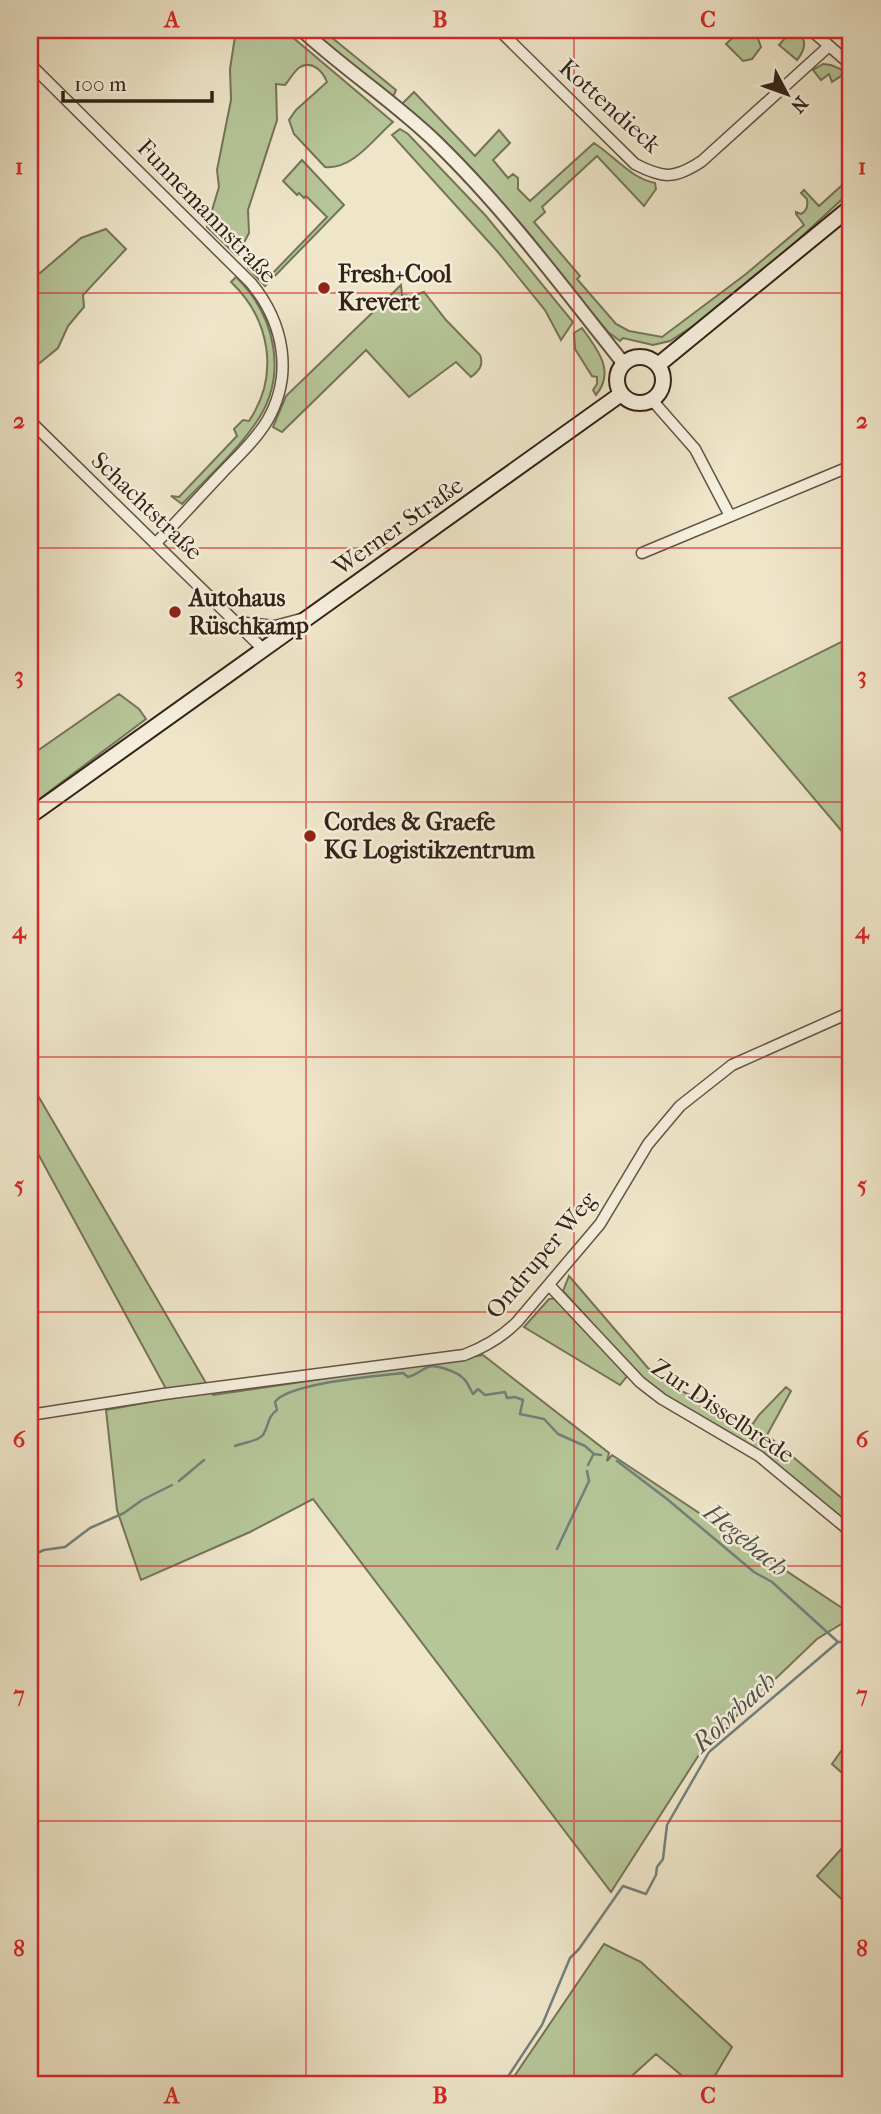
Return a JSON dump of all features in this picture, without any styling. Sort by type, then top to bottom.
[{"type":"main road","points":[[658,365],[851,207]]},
{"type":"main road","points":[[640,357],[652,360],[658,365],[664,376],[664,383],[662,390],[652,400],[639,404],[621,394],[617,375],[624,364],[640,357]]},
{"type":"main road","name":"Werner Straße","points":[[30,816],[621,394]]},
{"type":"street","points":[[302,30],[435,141],[516,229],[624,364]]},
{"type":"street","name":"Kottendieck","points":[[499,30],[635,164],[654,174],[671,176],[686,172],[702,161],[829,46]]},
{"type":"street","points":[[811,30],[851,65]]},
{"type":"street","name":"Funnemannstraße","points":[[30,64],[251,283],[271,310],[278,327],[283,373],[280,391],[266,423],[257,436],[155,544]]},
{"type":"street","points":[[652,400],[695,449],[730,516]]},
{"type":"street","name":"Schachtstraße","points":[[30,421],[263,649]]},
{"type":"street","points":[[642,554],[851,466]]},
{"type":"street","points":[[236,622],[275,626],[306,618]]},
{"type":"street","name":"Ondruper Weg","points":[[30,1415],[164,1394],[464,1355],[482,1348],[502,1336],[600,1224],[648,1144],[680,1106],[732,1065],[851,1012]]},
{"type":"street","name":"Zur Disselbrede","points":[[549,1285],[640,1382],[662,1399],[759,1456],[851,1532]]},
{"type":"green space","points":[[236,30],[284,30],[393,122],[354,158],[335,167],[325,167],[294,134],[289,120],[296,110],[327,82],[325,78],[317,68],[305,65],[296,70],[285,85],[276,84],[277,120],[248,210],[249,233],[237,256],[207,227],[219,187],[217,170],[231,100],[230,69]]},
{"type":"green space","points":[[310,30],[325,32],[396,90],[393,97],[338,55]]},
{"type":"green space","points":[[741,30],[752,30],[761,47],[752,59],[743,61],[726,44]]},
{"type":"green space","points":[[792,30],[797,30],[804,41],[804,48],[797,60],[779,45]]},
{"type":"green space","points":[[823,64],[845,71],[844,74],[832,82],[829,74],[821,80],[813,70]]},
{"type":"green space","points":[[414,92],[475,156],[499,130],[510,143],[493,160],[508,178],[513,174],[518,178],[518,189],[530,201],[594,143],[631,172],[655,183],[656,189],[644,206],[597,156],[542,207],[545,212],[534,222],[580,276],[577,279],[616,324],[629,331],[662,337],[746,274],[804,225],[796,212],[801,214],[807,208],[807,199],[801,193],[804,190],[819,206],[851,177],[851,191],[713,313],[670,341],[653,345],[623,338],[620,341],[608,332],[477,176],[445,142],[401,105]]},
{"type":"green space","points":[[400,129],[408,134],[486,216],[573,322],[561,340],[545,310],[497,251],[392,135]]},
{"type":"green space","points":[[302,160],[344,205],[265,286],[248,268],[254,262],[269,277],[327,217],[306,196],[304,198],[299,193],[297,195],[283,181]]},
{"type":"green space","points":[[106,229],[126,249],[83,295],[84,307],[68,326],[58,348],[30,371],[30,267],[40,273],[81,238]]},
{"type":"green space","points":[[236,277],[261,310],[269,328],[274,367],[272,387],[266,406],[247,435],[182,504],[171,496],[179,497],[237,436],[234,429],[243,420],[249,421],[265,385],[266,348],[262,330],[255,313],[231,282]]},
{"type":"green space","points":[[401,285],[402,295],[412,296],[424,292],[446,320],[480,355],[480,368],[471,377],[456,362],[409,397],[366,350],[282,432],[273,427],[286,396]]},
{"type":"green space","points":[[582,328],[598,352],[604,369],[602,386],[596,395],[593,390],[597,377],[592,376],[575,349],[574,333]]},
{"type":"green space","points":[[851,637],[851,842],[729,698]]},
{"type":"green space","points":[[119,694],[139,709],[146,719],[30,806],[30,756]]},
{"type":"green space","points":[[30,1082],[213,1395],[483,1355],[609,1453],[607,1461],[612,1455],[851,1614],[851,1618],[817,1639],[704,1747],[611,1892],[313,1499],[250,1532],[141,1580],[117,1510],[106,1410],[171,1398],[30,1139]]},
{"type":"green space","points":[[569,1276],[648,1368],[675,1388],[752,1425],[786,1387],[791,1391],[767,1435],[851,1506],[851,1525],[761,1453],[666,1397],[642,1379],[563,1291]]},
{"type":"green space","points":[[559,1298],[628,1375],[620,1385],[524,1327],[549,1299]]},
{"type":"green space","points":[[851,1737],[851,1781],[832,1764]]},
{"type":"green space","points":[[851,1838],[851,1908],[817,1876]]},
{"type":"green space","points":[[604,1944],[641,1962],[732,2047],[710,2084],[692,2084],[656,2054],[623,2084],[509,2084]]},
{"type":"waterway","points":[[235,1446],[254,1441],[263,1435],[271,1416],[277,1410],[275,1402],[283,1395],[334,1382],[403,1373],[408,1377],[432,1366],[461,1376],[473,1394],[478,1389],[485,1395],[505,1392],[507,1398],[523,1400],[520,1414],[544,1419],[558,1434],[585,1446],[594,1454],[601,1455]]},
{"type":"waterway","points":[[588,1465],[593,1455]]},
{"type":"waterway","points":[[179,1481],[204,1460]]},
{"type":"waterway","name":"Hegebach","points":[[617,1461],[754,1572],[772,1582],[838,1642],[851,1637]]},
{"type":"waterway","points":[[557,1549],[589,1481],[587,1471]]},
{"type":"waterway","name":"Hegebach","points":[[30,1556],[44,1550],[65,1547],[90,1528],[124,1513],[142,1500],[172,1485]]},
{"type":"waterway","name":"Rohrbach","points":[[503,2084],[542,2025],[570,1958],[623,1886],[646,1894],[663,1859],[667,1825],[709,1752],[838,1642]]},
{"type":"place","name":"Fresh+Cool Krevert","points":[[324,288]]},
{"type":"place","name":"Autohaus Rüschkamp","points":[[175,612]]},
{"type":"place","name":"Cordes & Graefe KG Logistikzentrum","points":[[310,836]]}]
